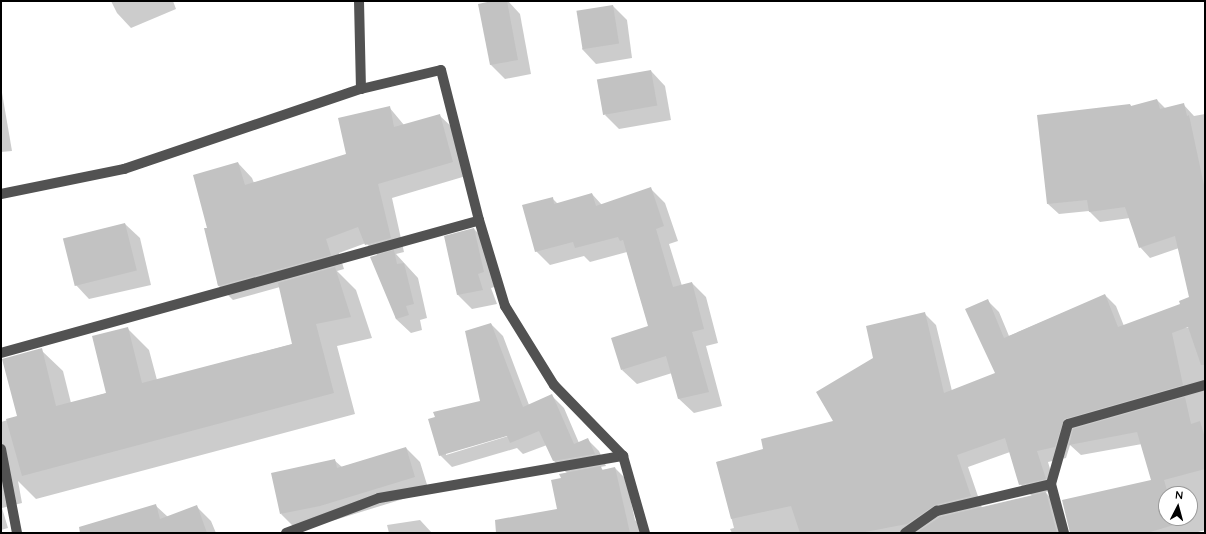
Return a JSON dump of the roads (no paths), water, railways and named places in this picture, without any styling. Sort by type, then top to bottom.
[{"type":"street","points":[[359,1],[361,89]]},
{"type":"street","points":[[1,194],[124,169],[361,89],[441,70],[479,220],[509,312],[554,385],[624,456],[645,533]]},
{"type":"street","points":[[1,353],[479,220]]},
{"type":"street","points":[[1064,533],[1051,484],[1068,424],[1205,385]]},
{"type":"street","points":[[1,449],[17,533]]},
{"type":"street","points":[[286,533],[379,498],[624,456]]},
{"type":"street","points":[[905,533],[937,511],[1051,484]]}]
